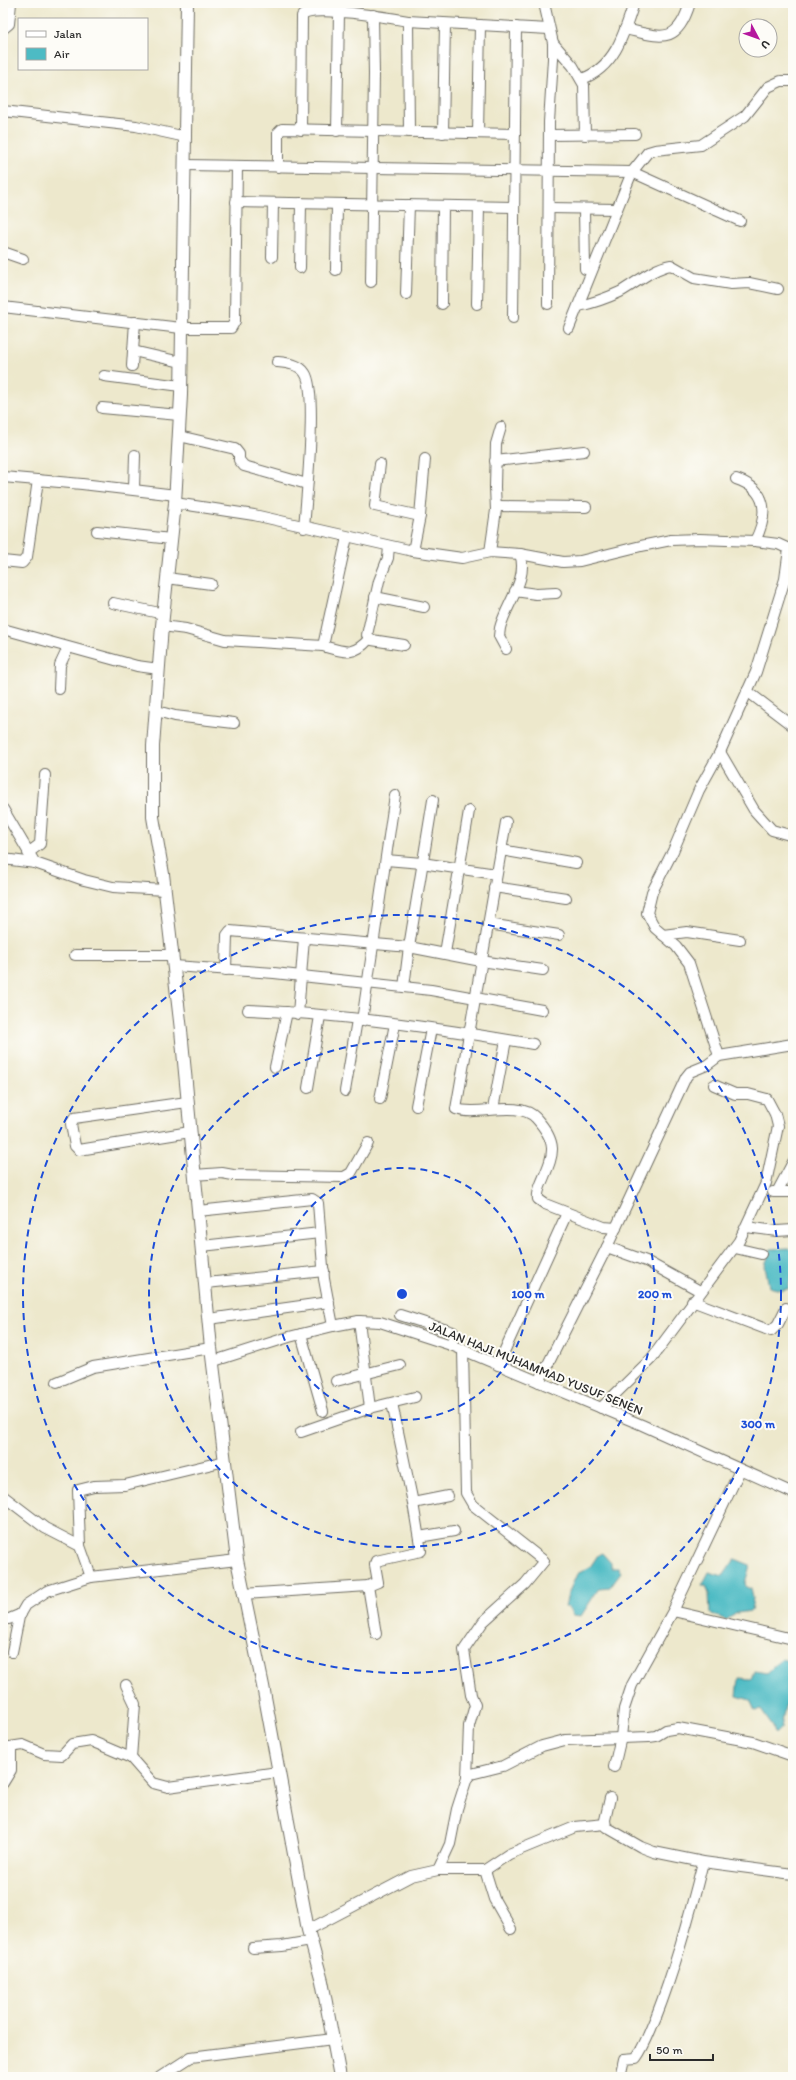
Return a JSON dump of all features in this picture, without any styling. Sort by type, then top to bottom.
[{"type":"street","points":[[3,29],[8,24],[11,3]]},
{"type":"street","points":[[187,3],[186,165],[179,436],[176,499],[162,626],[159,669],[152,778],[153,818],[165,890],[173,960],[206,1283],[211,1348],[214,1362],[237,1560],[263,1686],[309,1936],[322,1981],[340,2077]]},
{"type":"street","points":[[544,3],[553,43],[549,135],[548,304]]},
{"type":"street","points":[[582,79],[597,71],[611,58],[625,29],[634,3]]},
{"type":"street","points":[[625,29],[661,37],[669,35],[680,26],[686,16],[690,3]]},
{"type":"street","points":[[300,130],[302,16],[307,12],[339,12],[445,24],[549,29]]},
{"type":"street","points":[[337,131],[339,12]]},
{"type":"street","points":[[371,282],[374,74],[373,16]]},
{"type":"street","points":[[408,21],[409,132]]},
{"type":"street","points":[[443,133],[445,24]]},
{"type":"street","points":[[478,133],[480,25]]},
{"type":"street","points":[[513,318],[516,27]]},
{"type":"street","points":[[553,43],[574,66],[582,79],[585,89],[585,135]]},
{"type":"street","points":[[569,328],[632,172],[648,152],[701,146],[745,116],[768,87],[781,81],[793,81]]},
{"type":"street","points":[[3,111],[136,126],[186,137]]},
{"type":"street","points":[[278,167],[280,130],[286,128],[300,130],[372,132],[515,134]]},
{"type":"street","points":[[549,135],[635,134]]},
{"type":"street","points":[[186,165],[549,172],[632,172],[740,221]]},
{"type":"street","points":[[3,307],[182,328],[228,329],[234,325],[237,166]]},
{"type":"street","points":[[236,202],[514,207]]},
{"type":"street","points":[[272,257],[273,203]]},
{"type":"street","points":[[300,268],[301,203]]},
{"type":"street","points":[[336,270],[337,204]]},
{"type":"street","points":[[406,294],[409,205]]},
{"type":"street","points":[[442,304],[443,206]]},
{"type":"street","points":[[477,304],[479,207]]},
{"type":"street","points":[[549,208],[617,210]]},
{"type":"street","points":[[584,209],[585,269]]},
{"type":"street","points":[[3,252],[23,259]]},
{"type":"street","points":[[579,306],[592,303],[619,292],[662,268],[671,265],[694,278],[731,284],[749,283],[778,289]]},
{"type":"street","points":[[132,366],[135,322]]},
{"type":"street","points":[[133,351],[181,362]]},
{"type":"street","points":[[277,362],[295,366],[304,371],[309,379],[310,432],[304,528]]},
{"type":"street","points":[[104,376],[181,386]]},
{"type":"street","points":[[102,408],[179,415]]},
{"type":"street","points":[[490,552],[496,506],[496,444],[501,427]]},
{"type":"street","points":[[179,436],[235,449],[239,454],[239,460],[244,466],[307,484]]},
{"type":"street","points":[[495,461],[584,451]]},
{"type":"street","points":[[134,489],[135,455]]},
{"type":"street","points":[[413,551],[420,516],[425,459]]},
{"type":"street","points":[[380,464],[375,506],[420,516]]},
{"type":"street","points":[[3,478],[134,489],[389,546],[462,558],[490,552],[520,554],[563,562],[580,561],[598,558],[620,550],[671,540],[755,541],[778,544],[792,549],[767,641],[720,752],[699,790],[673,851],[652,892],[648,913],[655,928],[676,946],[689,963],[719,1056]]},
{"type":"street","points":[[736,479],[752,487],[764,507],[762,525],[755,541]]},
{"type":"street","points":[[3,561],[22,563],[27,557],[38,480]]},
{"type":"street","points":[[496,506],[586,507]]},
{"type":"street","points":[[97,531],[171,539]]},
{"type":"street","points":[[323,646],[347,537]]},
{"type":"street","points":[[370,639],[367,635],[375,597],[388,558],[389,546]]},
{"type":"street","points":[[506,649],[499,636],[500,628],[522,574],[523,562],[520,554]]},
{"type":"street","points":[[167,578],[211,584]]},
{"type":"street","points":[[515,592],[536,594],[556,593]]},
{"type":"street","points":[[375,597],[424,607]]},
{"type":"street","points":[[113,603],[164,614]]},
{"type":"street","points":[[162,626],[186,629],[225,640],[323,646],[342,652],[353,652],[362,647],[370,639]]},
{"type":"street","points":[[3,629],[137,666],[159,669]]},
{"type":"street","points":[[370,639],[404,645]]},
{"type":"street","points":[[59,689],[60,665],[68,648]]},
{"type":"street","points":[[747,691],[793,726]]},
{"type":"street","points":[[157,711],[175,716],[234,723]]},
{"type":"street","points":[[720,752],[754,810],[772,830],[793,836]]},
{"type":"street","points":[[28,852],[40,844],[44,775]]},
{"type":"street","points":[[345,1091],[367,983],[395,795]]},
{"type":"street","points":[[404,987],[422,863],[433,800]]},
{"type":"street","points":[[3,809],[35,863]]},
{"type":"street","points":[[445,953],[469,811]]},
{"type":"street","points":[[506,822],[474,998],[456,1109],[524,1111],[532,1114],[547,1131],[552,1145],[551,1162],[537,1196],[546,1204],[567,1213],[604,1227],[616,1228]]},
{"type":"street","points":[[501,850],[576,863]]},
{"type":"street","points":[[3,859],[35,863],[84,880],[114,887],[165,890]]},
{"type":"street","points":[[386,860],[422,863],[496,874]]},
{"type":"street","points":[[494,887],[566,898]]},
{"type":"street","points":[[488,924],[559,935]]},
{"type":"street","points":[[226,970],[227,935],[230,931],[409,947],[481,961],[543,970]]},
{"type":"street","points":[[663,935],[687,932],[740,940]]},
{"type":"street","points":[[298,1014],[304,938]]},
{"type":"street","points":[[75,954],[173,960],[226,970],[302,976],[404,987],[542,1010]]},
{"type":"street","points":[[248,1010],[286,1012],[395,1024],[468,1033],[534,1044]]},
{"type":"street","points":[[275,1067],[286,1012]]},
{"type":"street","points":[[308,1088],[320,1016]]},
{"type":"street","points":[[380,1099],[395,1024]]},
{"type":"street","points":[[416,1106],[430,1029]]},
{"type":"street","points":[[493,1109],[506,1040]]},
{"type":"street","points":[[539,1382],[607,1247],[686,1077],[690,1072],[706,1065],[719,1056],[793,1044]]},
{"type":"street","points":[[601,1408],[651,1359],[692,1301],[735,1248],[766,1184],[778,1126],[775,1114],[767,1100],[748,1094],[735,1094],[714,1085]]},
{"type":"street","points":[[187,1102],[74,1118],[71,1124],[75,1146],[79,1150],[190,1132]]},
{"type":"street","points":[[194,1175],[222,1173],[233,1175],[344,1177],[351,1173],[368,1143]]},
{"type":"street","points":[[777,1192],[793,1162]]},
{"type":"street","points":[[762,1192],[793,1192]]},
{"type":"street","points":[[198,1211],[314,1199],[318,1203],[324,1271],[333,1326]]},
{"type":"street","points":[[498,1365],[567,1213]]},
{"type":"street","points":[[746,1227],[777,1231],[793,1230]]},
{"type":"street","points":[[202,1246],[320,1233]]},
{"type":"street","points":[[607,1247],[646,1261],[700,1291]]},
{"type":"street","points":[[735,1248],[761,1254]]},
{"type":"street","points":[[206,1283],[324,1271]]},
{"type":"street","points":[[692,1301],[771,1331],[778,1324],[786,1308]]},
{"type":"street","points":[[209,1319],[329,1302]]},
{"type":"street","points":[[400,1315],[453,1332],[454,1335],[451,1345]]},
{"type":"street","points":[[359,1321],[370,1408]]},
{"type":"street","name":"JALAN HAJI MUHAMMAD YUSUF SENEN","points":[[214,1362],[301,1334],[333,1326],[359,1321],[380,1322],[451,1345],[601,1408],[793,1493]]},
{"type":"street","points":[[301,1334],[323,1411]]},
{"type":"street","points":[[57,1382],[93,1367],[211,1348]]},
{"type":"street","points":[[438,1870],[450,1844],[457,1809],[467,1778],[469,1726],[475,1705],[471,1695],[464,1650],[483,1622],[525,1584],[544,1561],[473,1505],[468,1499],[466,1486],[463,1350]]},
{"type":"street","points":[[336,1381],[400,1365]]},
{"type":"street","points":[[301,1432],[370,1408],[415,1397]]},
{"type":"street","points":[[243,1594],[368,1586],[378,1582],[374,1565],[376,1561],[420,1552],[421,1550],[413,1503],[392,1403]]},
{"type":"street","points":[[91,1577],[80,1546],[78,1490],[94,1486],[125,1485],[225,1461]]},
{"type":"street","points":[[614,1767],[621,1736],[624,1709],[632,1684],[673,1611],[740,1470]]},
{"type":"street","points":[[3,1496],[45,1528],[80,1546]]},
{"type":"street","points":[[413,1503],[448,1496]]},
{"type":"street","points":[[419,1537],[454,1531]]},
{"type":"street","points":[[12,1652],[21,1614],[26,1605],[47,1591],[91,1577],[237,1560]]},
{"type":"street","points":[[368,1586],[376,1634]]},
{"type":"street","points":[[673,1611],[793,1639]]},
{"type":"street","points":[[3,1619],[9,1619],[21,1614]]},
{"type":"street","points":[[126,1685],[135,1704],[131,1758]]},
{"type":"street","points":[[467,1778],[471,1774],[503,1766],[542,1746],[565,1740],[596,1740],[621,1736],[649,1737],[656,1736],[666,1730],[678,1728],[753,1742],[793,1756]]},
{"type":"street","points":[[3,1783],[10,1770],[7,1747],[24,1745],[44,1754],[62,1755],[72,1744],[91,1741],[131,1758],[153,1783],[168,1787],[278,1772]]},
{"type":"street","points":[[604,1824],[610,1798]]},
{"type":"street","points":[[254,1948],[282,1946],[309,1936],[411,1876],[438,1870],[485,1870],[510,1854],[575,1827],[604,1824]]},
{"type":"street","points":[[604,1824],[606,1827],[641,1847],[703,1862],[793,1874]]},
{"type":"street","points":[[620,2077],[624,2059],[636,2058],[643,2046],[662,2000],[685,1933],[703,1862]]},
{"type":"street","points":[[485,1870],[494,1899],[511,1930]]},
{"type":"street","points":[[160,2077],[191,2057],[333,2039]]},
{"type":"water","points":[[789,1248],[793,1251],[793,1270],[788,1289],[781,1290],[769,1287],[765,1265],[771,1249]]},
{"type":"water","points":[[602,1553],[611,1563],[611,1568],[618,1568],[621,1572],[610,1587],[599,1588],[581,1616],[573,1615],[568,1607],[565,1607],[568,1594],[577,1574],[590,1567],[598,1555]]},
{"type":"water","points":[[735,1559],[750,1565],[745,1583],[746,1587],[751,1589],[753,1598],[751,1611],[737,1613],[726,1620],[710,1613],[709,1594],[706,1585],[702,1585],[709,1572],[723,1576]]},
{"type":"water","points":[[789,1649],[793,1650],[793,1702],[786,1701],[781,1728],[775,1734],[773,1727],[761,1710],[755,1711],[750,1700],[737,1696],[739,1678],[751,1679],[754,1671],[767,1673],[783,1658],[788,1660]]}]
